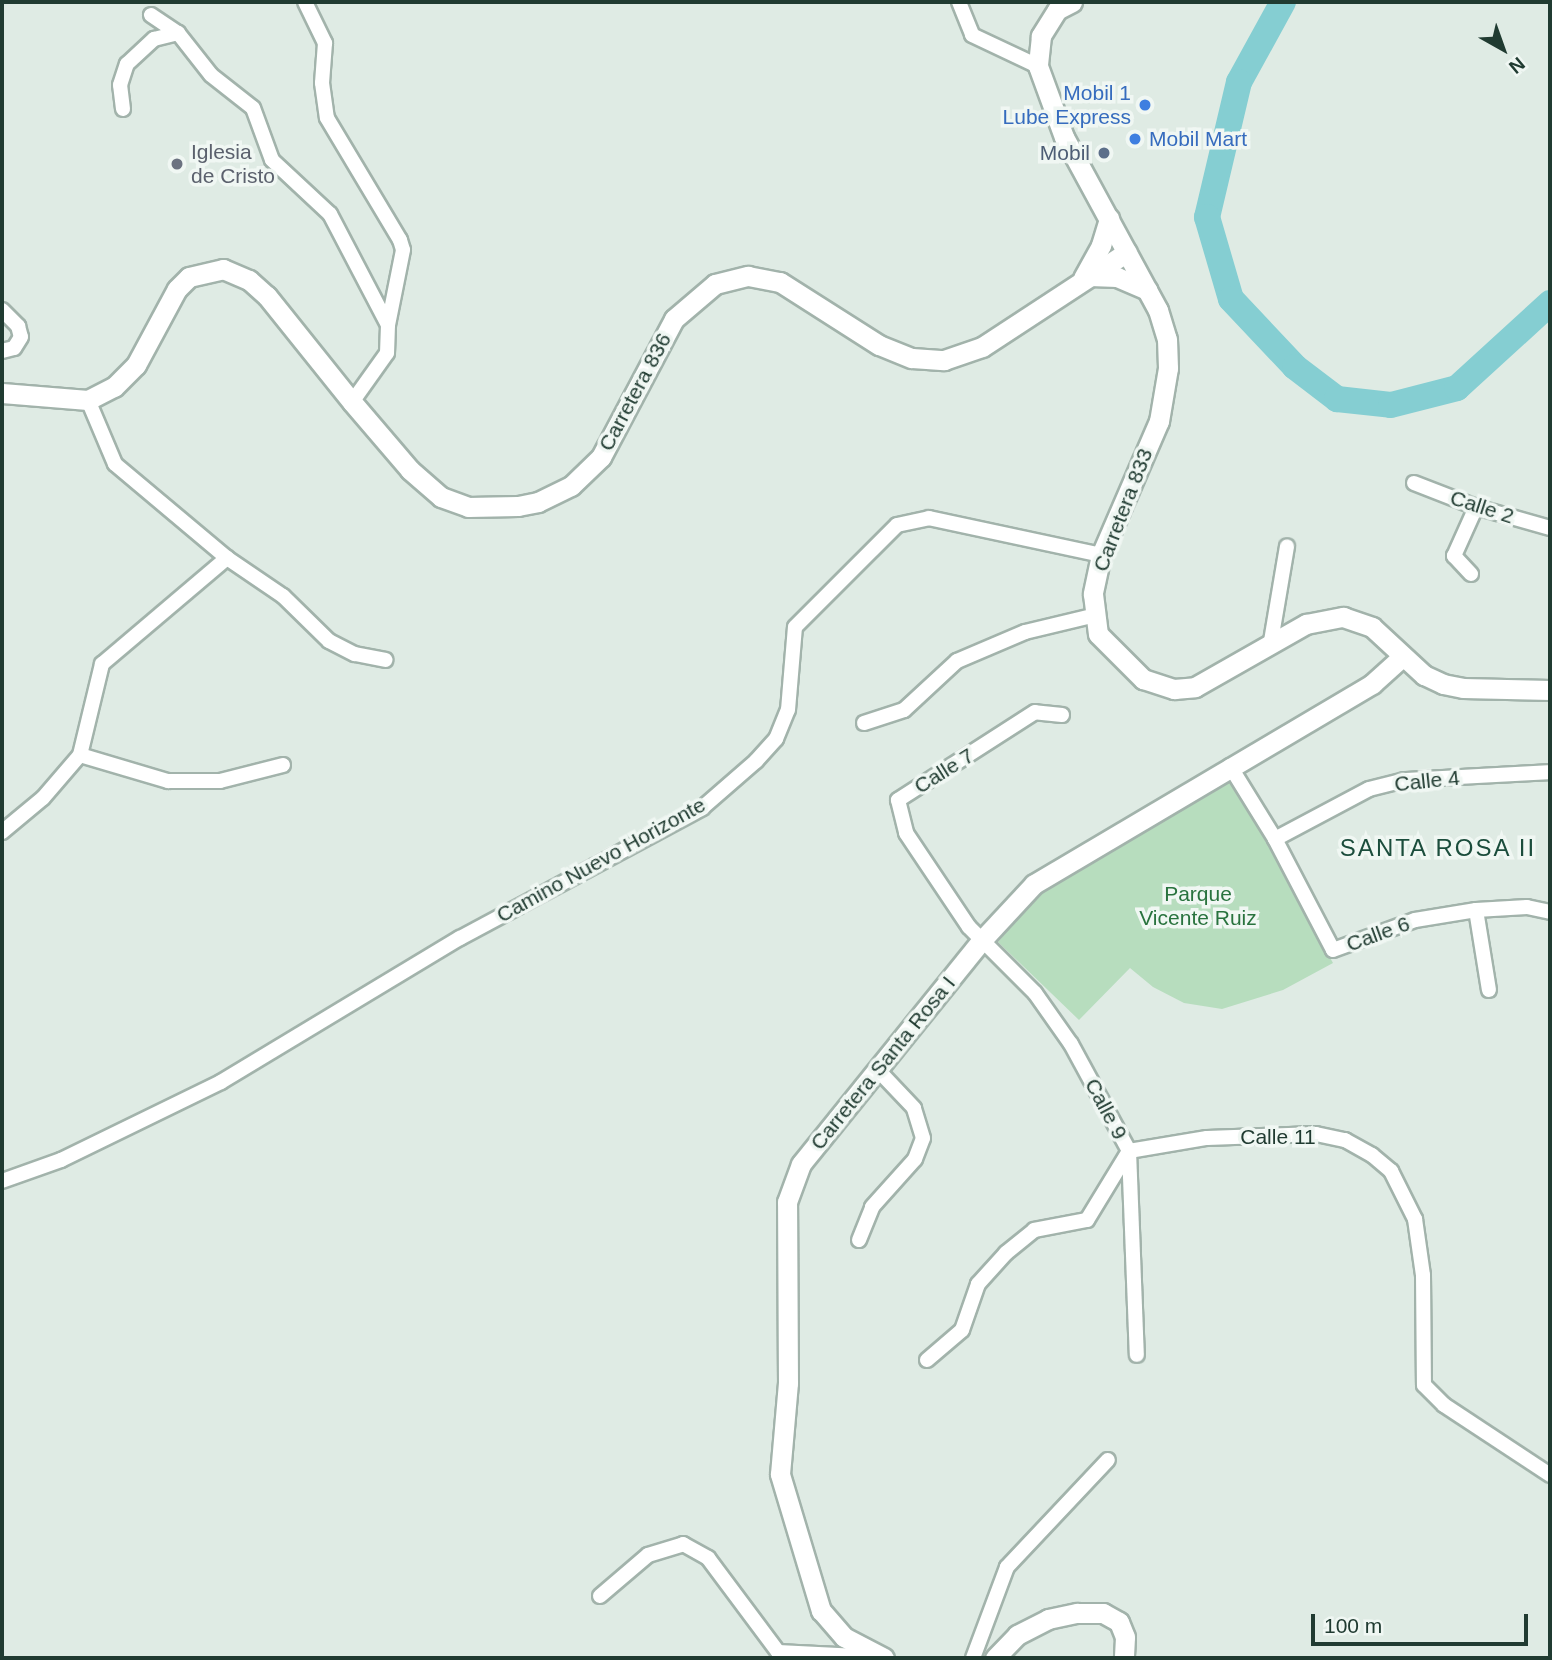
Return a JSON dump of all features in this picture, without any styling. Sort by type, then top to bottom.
[{"type":"street","points":[[305,2],[325,43],[322,83],[327,118],[400,240],[402,250],[388,325],[387,353],[352,402]]},
{"type":"street","points":[[959,2],[972,36],[1038,66]]},
{"type":"street","name":"Carretera 833","points":[[1072,2],[1057,10],[1041,36],[1038,66],[1064,137],[1147,290],[1167,339],[1168,368],[1159,421],[1101,555],[1093,594],[1098,634],[1143,679],[1174,689],[1195,687],[1270,647],[1306,624],[1343,617],[1372,627],[1423,675],[1443,684],[1463,688],[1550,690]]},
{"type":"street","points":[[151,15],[178,33],[211,75],[228,91],[246,99],[254,108],[272,160],[330,214],[388,325]]},
{"type":"street","points":[[123,109],[120,85],[127,64],[154,39],[178,33]]},
{"type":"street","points":[[1085,279],[1098,253],[1108,218]]},
{"type":"street","name":"Carretera 836","points":[[88,400],[114,387],[136,365],[177,289],[189,277],[223,269],[248,280],[267,296],[410,470],[441,498],[468,508],[518,506],[538,502],[571,486],[601,457],[674,319],[715,284],[748,276],[780,282],[879,345],[912,358],[944,360],[982,347],[1127,252]]},
{"type":"street","points":[[1085,279],[1117,277],[1147,290]]},
{"type":"street","points":[[2,310],[18,326],[21,337],[15,348],[2,351]]},
{"type":"street","points":[[2,393],[88,400],[115,464],[227,558],[283,596],[328,641],[355,654],[385,660]]},
{"type":"street","name":"Calle 2","points":[[1414,483],[1476,507],[1550,528]]},
{"type":"street","points":[[1471,574],[1454,556],[1476,507]]},
{"type":"street","name":"Camino Nuevo Horizonte","points":[[2,1181],[61,1160],[221,1082],[460,938],[702,808],[756,761],[776,739],[788,710],[795,627],[897,525],[929,518],[1101,555]]},
{"type":"street","points":[[1270,647],[1287,546]]},
{"type":"street","points":[[2,832],[43,798],[80,755],[102,664],[227,558]]},
{"type":"street","points":[[864,723],[904,710],[957,661],[1025,632],[1096,615]]},
{"type":"street","name":"Carretera Santa Rosa I","points":[[884,1658],[844,1637],[821,1611],[780,1474],[788,1383],[787,1202],[801,1164],[982,940],[1043,878],[1371,684],[1402,657]]},
{"type":"street","name":"Calle 7","points":[[982,940],[969,927],[906,833],[898,800],[1035,712],[1062,715]]},
{"type":"street","points":[[80,755],[169,781],[220,781],[283,765]]},
{"type":"street","name":"Calle 6","points":[[1230,766],[1275,838],[1333,950],[1415,920],[1476,910],[1527,908],[1550,912]]},
{"type":"street","name":"Calle 4","points":[[1275,838],[1369,789],[1404,780],[1550,772]]},
{"type":"street","points":[[1476,910],[1489,990]]},
{"type":"street","name":"Calle 9","points":[[982,940],[1035,993],[1071,1044],[1129,1151],[1137,1355]]},
{"type":"street","points":[[859,1241],[872,1207],[915,1159],[923,1138],[914,1108],[877,1069]]},
{"type":"street","name":"Calle 11","points":[[1129,1151],[1207,1138],[1316,1135],[1345,1140],[1373,1155],[1391,1171],[1415,1219],[1423,1275],[1424,1385],[1444,1405],[1550,1475]]},
{"type":"street","points":[[927,1360],[962,1330],[978,1284],[1006,1253],[1034,1230],[1087,1220],[1129,1151]]},
{"type":"street","points":[[973,1658],[1007,1567],[1108,1460]]},
{"type":"street","points":[[600,1596],[648,1555],[683,1544],[708,1559],[778,1652],[884,1658]]},
{"type":"street","points":[[995,1658],[1017,1636],[1048,1619],[1077,1612],[1103,1613],[1119,1622],[1125,1637],[1124,1658]]},
{"type":"green space","name":"Parque Vicente Ruiz","points":[[1232,780],[1333,963],[1283,990],[1222,1009],[1184,1003],[1153,987],[1130,968],[1079,1020],[998,942],[1036,897],[1053,883]]},
{"type":"waterway","points":[[1283,2],[1239,82],[1207,217],[1231,299],[1295,367],[1337,399],[1391,405],[1457,388],[1550,303]]},
{"type":"place","name":"Mobil 1 Lube Express","points":[[1145,105]]},
{"type":"place","name":"Mobil Mart","points":[[1135,139]]},
{"type":"place","name":"Mobil","points":[[1104,153]]},
{"type":"place","name":"Iglesia de Cristo","points":[[177,164]]},
{"type":"district","name":"SANTA ROSA II","points":[[1438,848]]}]
